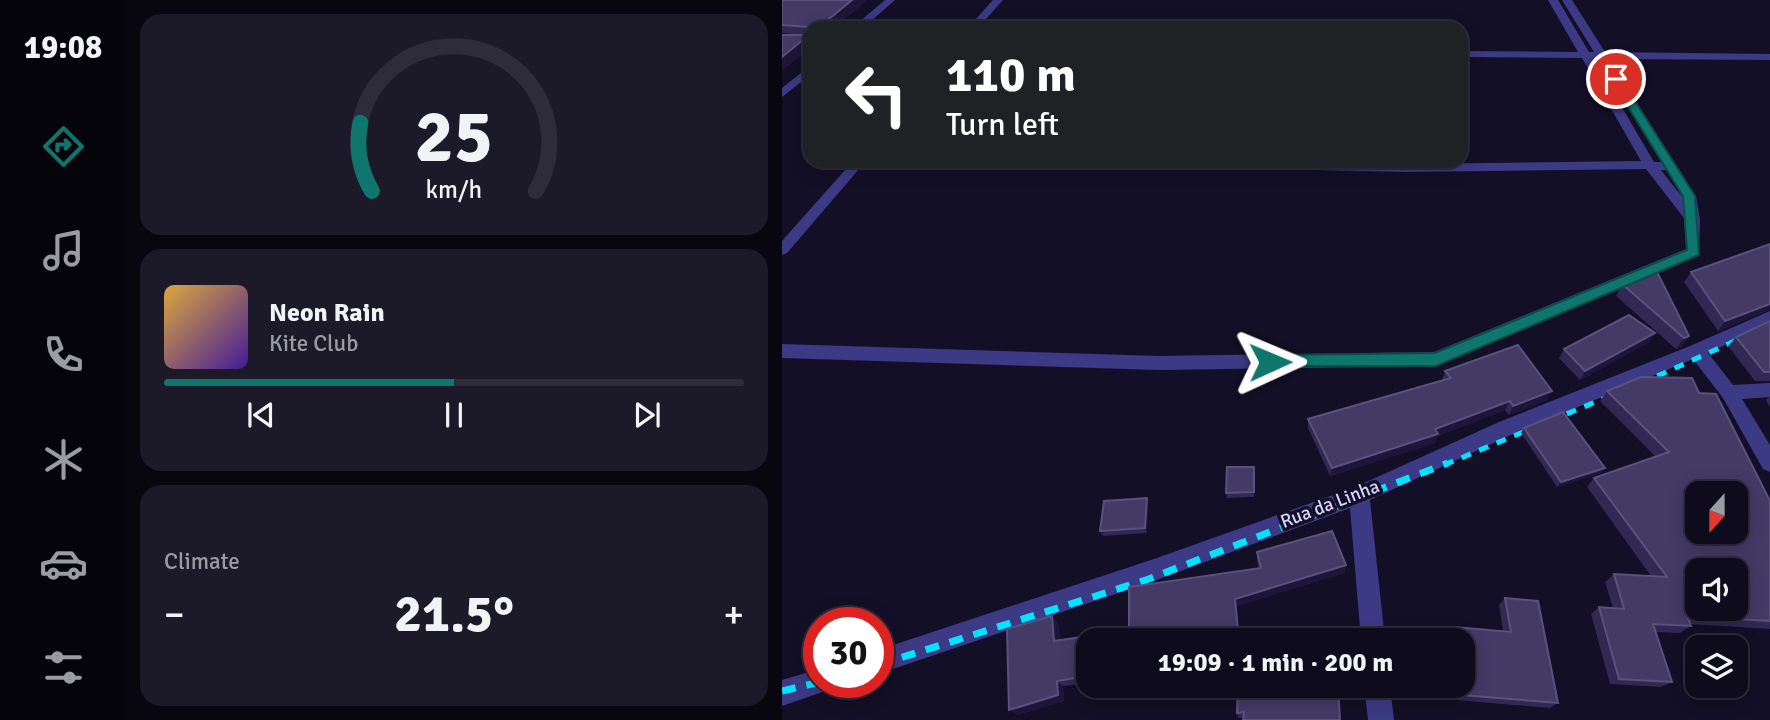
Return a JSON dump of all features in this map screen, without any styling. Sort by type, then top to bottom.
[{"type":"street","points":[[865,21],[890,0]]},
{"type":"street","points":[[979,21],[998,0]]},
{"type":"street","points":[[1553,0],[1650,165],[1693,220]]},
{"type":"street","points":[[782,351],[1159,363],[1436,359],[1694,252],[1689,196],[1567,0]]},
{"type":"street","points":[[1468,54],[1770,57]]},
{"type":"street","points":[[782,94],[803,75]]},
{"type":"street","points":[[1468,167],[1671,167]]},
{"type":"street","points":[[782,250],[854,168]]},
{"type":"street","name":"Rua da Linha","points":[[894,657],[1154,570],[1359,495],[1506,428],[1696,351],[1770,317]]},
{"type":"street","points":[[1696,351],[1729,393],[1770,463]]},
{"type":"street","points":[[1729,393],[1770,390]]},
{"type":"street","points":[[1359,495],[1372,628]]},
{"type":"street","points":[[782,693],[803,686]]},
{"type":"street","points":[[1378,698],[1380,720]]},
{"type":"building","points":[[782,0],[852,0],[826,21],[803,21],[803,27],[782,25]]},
{"type":"building","points":[[782,35],[803,35],[803,40],[782,57]]},
{"type":"building","points":[[1770,244],[1770,304],[1725,321],[1691,272]]},
{"type":"building","points":[[1657,272],[1689,336],[1684,338],[1622,284]]},
{"type":"building","points":[[1629,315],[1655,333],[1585,371],[1564,349]]},
{"type":"building","points":[[1770,321],[1770,372],[1764,372],[1736,337]]},
{"type":"building","points":[[1518,345],[1552,391],[1513,406],[1510,401],[1435,429],[1438,434],[1332,468],[1308,419],[1451,378],[1445,371]]},
{"type":"building","points":[[1641,377],[1692,378],[1699,393],[1716,394],[1770,501],[1770,621],[1748,620],[1748,558],[1685,558],[1685,621],[1689,621],[1691,626],[1653,624],[1672,682],[1619,679],[1599,607],[1624,609],[1614,574],[1667,577],[1594,478],[1669,452],[1607,391]]},
{"type":"building","points":[[1563,412],[1605,468],[1561,482],[1524,428]]},
{"type":"building","points":[[1227,467],[1254,467],[1254,492],[1226,493]]},
{"type":"building","points":[[1147,498],[1145,528],[1100,531],[1104,501]]},
{"type":"building","points":[[1332,531],[1346,565],[1235,599],[1238,628],[1129,628],[1129,587],[1261,568],[1257,552]]},
{"type":"building","points":[[1505,598],[1538,601],[1558,703],[1475,696],[1475,629],[1511,632]]},
{"type":"building","points":[[1052,616],[1054,641],[1076,638],[1076,678],[1057,681],[1058,695],[1009,710],[1007,629]]},
{"type":"building","points":[[1238,698],[1339,698],[1340,720],[1243,720],[1244,712],[1237,713]]},
{"type":"railway","points":[[1640,384],[1770,325]]},
{"type":"railway","points":[[1444,465],[1617,393]]},
{"type":"railway","points":[[894,660],[1146,580],[1448,463]]},
{"type":"railway","points":[[782,691],[803,686]]},
{"type":"route","points":[[1270,362],[1436,359],[1694,252],[1689,196],[1616,79]]}]
